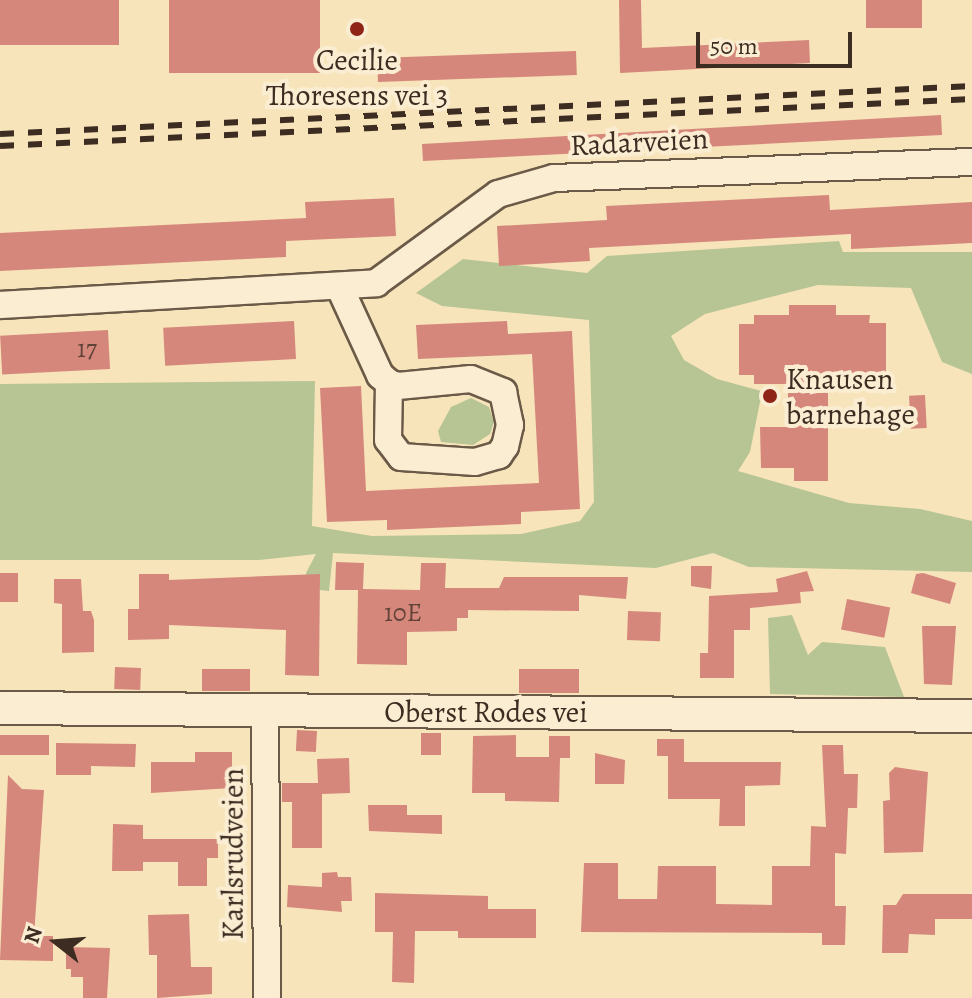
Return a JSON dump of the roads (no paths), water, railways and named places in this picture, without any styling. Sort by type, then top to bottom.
[{"type":"street","name":"Radarveien","points":[[0,305],[340,288],[376,283],[498,194],[554,178],[972,162]]},
{"type":"street","points":[[340,288],[380,375],[389,383],[471,379],[503,392],[510,425],[505,446],[499,455],[475,462],[401,457],[388,440],[389,383]]},
{"type":"street","name":"Oberst Rodes vei","points":[[0,708],[972,716]]},
{"type":"street","name":"Karlsrudveien","points":[[265,710],[267,998]]},
{"type":"railway","points":[[0,134],[972,86]]},
{"type":"railway","points":[[0,146],[972,99]]},
{"type":"place","name":"Cecilie Thoresens vei 3","points":[[357,29]]},
{"type":"place","name":"Knausen barnehage","points":[[770,396]]}]
